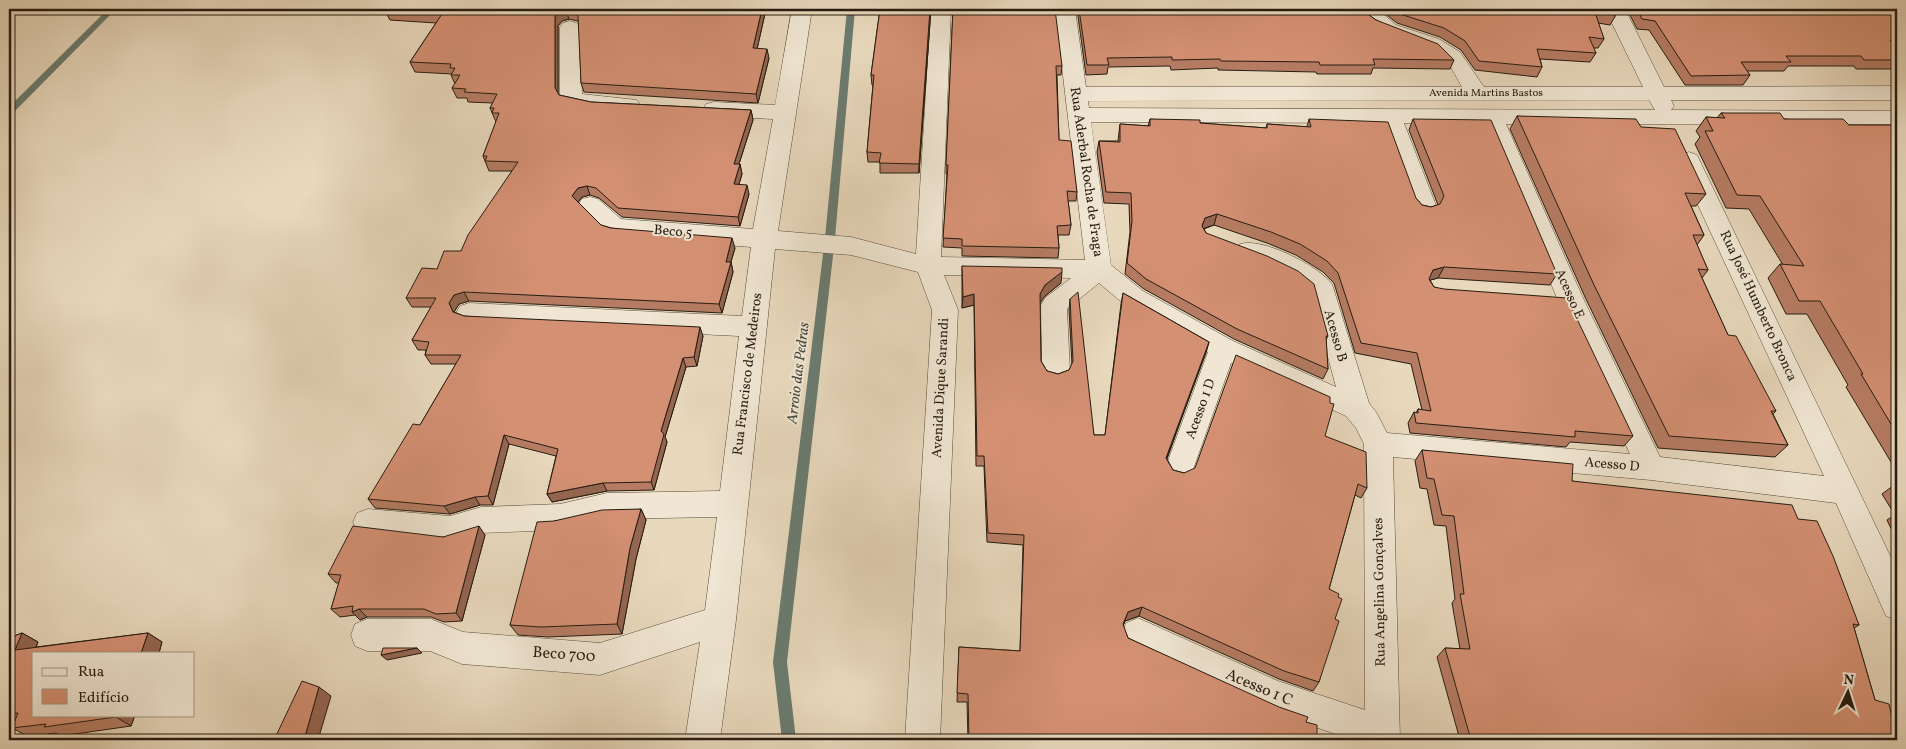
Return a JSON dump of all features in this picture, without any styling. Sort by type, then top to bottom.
[{"type":"street","name":"Rua Francisco de Medeiros","points":[[703,740],[720,620],[764,239],[802,9]]},
{"type":"street","name":"Avenida Dique Sarandi","points":[[922,740],[945,310],[928,266],[941,9]]},
{"type":"street","name":"Rua Aderbal Rocha de Fraga","points":[[1065,9],[1098,268],[1134,298],[1223,348],[1356,408]]},
{"type":"street","points":[[1365,9],[1390,29],[1432,43],[1453,56],[1477,94]]},
{"type":"street","name":"Rua José Humberto Bronca","points":[[1615,9],[1669,117],[1846,490],[1897,605]]},
{"type":"street","points":[[570,27],[570,98],[594,103],[651,106]]},
{"type":"street","name":"Avenida Martins Bastos","points":[[1076,105],[1477,94],[1897,94]]},
{"type":"street","name":"Avenida Martins Bastos","points":[[1076,105],[1390,116],[1897,118]]},
{"type":"street","points":[[690,108],[785,112]]},
{"type":"street","points":[[1390,116],[1425,208]]},
{"type":"street","name":"Acesso E","points":[[1492,116],[1570,298],[1651,468]]},
{"type":"street","name":"Beco 5","points":[[590,205],[615,227],[850,246],[928,266],[1098,268]]},
{"type":"street","name":"Acesso B","points":[[1231,243],[1303,272],[1318,284],[1323,291],[1356,408]]},
{"type":"street","points":[[1056,372],[1054,306],[1098,268]]},
{"type":"street","points":[[1542,296],[1570,298]]},
{"type":"street","points":[[469,312],[753,327]]},
{"type":"street","name":"Acesso 1 D","points":[[1180,469],[1223,348]]},
{"type":"street","points":[[1356,408],[1366,420],[1378,444]]},
{"type":"street","name":"Acesso D","points":[[1378,444],[1651,468],[1846,490]]},
{"type":"street","name":"Rua Angelina Gonçalves","points":[[1378,444],[1383,737]]},
{"type":"street","points":[[368,522],[450,530],[482,520],[560,517],[607,506],[733,504]]},
{"type":"street","name":"Beco 700","points":[[367,635],[431,635],[462,648],[600,659],[720,620]]},
{"type":"street","name":"Acesso 1 C","points":[[1138,634],[1274,696],[1383,737]]},
{"type":"path","points":[[1879,712],[1897,717]]},
{"type":"building","points":[[387,9],[762,9],[753,48],[767,49],[756,94],[581,83],[578,16],[574,12],[566,10],[559,12],[555,16],[555,88],[559,95],[591,102],[751,110],[734,164],[740,164],[734,184],[747,185],[738,217],[618,208],[596,188],[587,186],[578,188],[572,196],[601,225],[611,228],[732,238],[726,262],[731,262],[719,304],[464,292],[454,295],[449,303],[453,312],[464,316],[700,327],[694,357],[683,358],[661,431],[664,434],[651,482],[603,483],[547,494],[558,449],[504,435],[488,496],[475,497],[444,506],[368,499],[413,424],[420,425],[461,355],[425,355],[429,342],[412,340],[436,298],[406,298],[422,268],[437,269],[444,251],[461,251],[468,235],[518,162],[485,161],[487,156],[483,156],[499,113],[492,113],[494,108],[490,108],[497,94],[464,92],[466,89],[452,88],[460,75],[451,75],[455,68],[450,68],[451,64],[410,62],[442,14],[385,11]]},
{"type":"building","points":[[880,9],[930,9],[919,164],[879,163],[881,153],[867,152],[874,75],[871,75]]},
{"type":"building","points":[[953,9],[1055,9],[1062,66],[1056,66],[1059,140],[1071,141],[1077,192],[1067,191],[1071,225],[1057,226],[1059,248],[962,246],[962,239],[943,238],[948,165],[946,165]]},
{"type":"building","points":[[1079,9],[1363,9],[1376,20],[1438,44],[1454,60],[1373,59],[1375,65],[1320,65],[1319,62],[1221,61],[1220,59],[1172,60],[1172,57],[1107,58],[1109,65],[1087,65]]},
{"type":"building","points":[[1394,9],[1612,9],[1616,15],[1595,12],[1604,39],[1589,37],[1596,53],[1537,49],[1542,67],[1479,61],[1465,41],[1444,28],[1400,14]]},
{"type":"building","points":[[1637,9],[1890,9],[1897,15],[1897,40],[1890,40],[1897,48],[1897,60],[1864,60],[1861,56],[1786,56],[1791,62],[1741,62],[1750,75],[1691,76],[1655,21],[1642,19]]},
{"type":"building","points":[[1721,113],[1780,113],[1784,119],[1843,119],[1849,125],[1897,125],[1897,434],[1820,301],[1799,301],[1780,264],[1804,266],[1760,196],[1737,195],[1705,131],[1713,131],[1706,117],[1725,118]]},
{"type":"building","points":[[1517,116],[1636,119],[1641,127],[1675,129],[1706,194],[1685,193],[1704,235],[1693,235],[1708,270],[1698,269],[1728,335],[1736,336],[1776,411],[1771,411],[1788,445],[1669,436],[1594,285]]},
{"type":"building","points":[[1150,119],[1200,120],[1200,123],[1267,128],[1267,124],[1311,127],[1309,119],[1388,122],[1416,198],[1422,205],[1431,207],[1440,204],[1444,196],[1413,119],[1491,120],[1557,274],[1444,267],[1433,270],[1429,279],[1434,287],[1444,289],[1567,298],[1633,436],[1575,431],[1575,437],[1416,423],[1414,412],[1418,413],[1418,409],[1431,411],[1417,353],[1361,343],[1338,273],[1327,261],[1300,244],[1217,214],[1205,218],[1202,226],[1206,233],[1267,256],[1298,271],[1314,284],[1328,336],[1326,336],[1328,369],[1237,329],[1146,279],[1127,263],[1132,221],[1131,193],[1106,192],[1099,141],[1120,142],[1120,124],[1150,126]]},
{"type":"building","points":[[962,266],[1062,268],[1062,272],[1045,285],[1040,294],[1041,361],[1047,371],[1058,374],[1069,370],[1073,361],[1070,299],[1078,292],[1094,435],[1105,435],[1123,293],[1209,342],[1166,458],[1173,470],[1184,473],[1195,468],[1236,355],[1330,397],[1330,403],[1334,404],[1325,436],[1366,452],[1367,488],[1358,484],[1329,589],[1339,594],[1338,597],[1342,599],[1335,619],[1339,621],[1319,682],[1284,671],[1142,607],[1128,612],[1123,624],[1128,638],[1279,707],[1308,717],[1306,722],[1317,725],[1317,740],[969,740],[968,694],[957,693],[959,647],[1020,651],[1024,535],[988,533],[984,456],[977,456],[974,294],[963,297]]},
{"type":"building","points":[[1422,450],[1573,464],[1572,481],[1792,505],[1798,519],[1817,521],[1833,556],[1859,625],[1853,624],[1875,700],[1889,704],[1897,740],[1471,740],[1445,648],[1470,649],[1460,594],[1464,594],[1454,516],[1442,515],[1434,479],[1427,478]]},
{"type":"building","points":[[641,509],[630,548],[617,624],[541,627],[510,625],[537,522],[554,521],[602,510]]},
{"type":"building","points":[[353,526],[443,537],[479,526],[456,613],[436,614],[424,609],[359,609],[352,612],[353,606],[331,609],[341,575],[328,574]]},
{"type":"building","points":[[22,633],[15,650],[148,633],[141,652],[32,652],[32,716],[116,716],[44,727],[46,724],[12,728],[18,713],[9,714],[9,638]]},
{"type":"building","points":[[383,648],[417,648],[381,655]]},
{"type":"building","points":[[302,681],[319,687],[304,740],[274,740]]},
{"type":"waterway","points":[[9,112],[112,9]]},
{"type":"waterway","name":"Arroio das Pedras","points":[[789,740],[780,662],[830,238],[851,9]]}]
